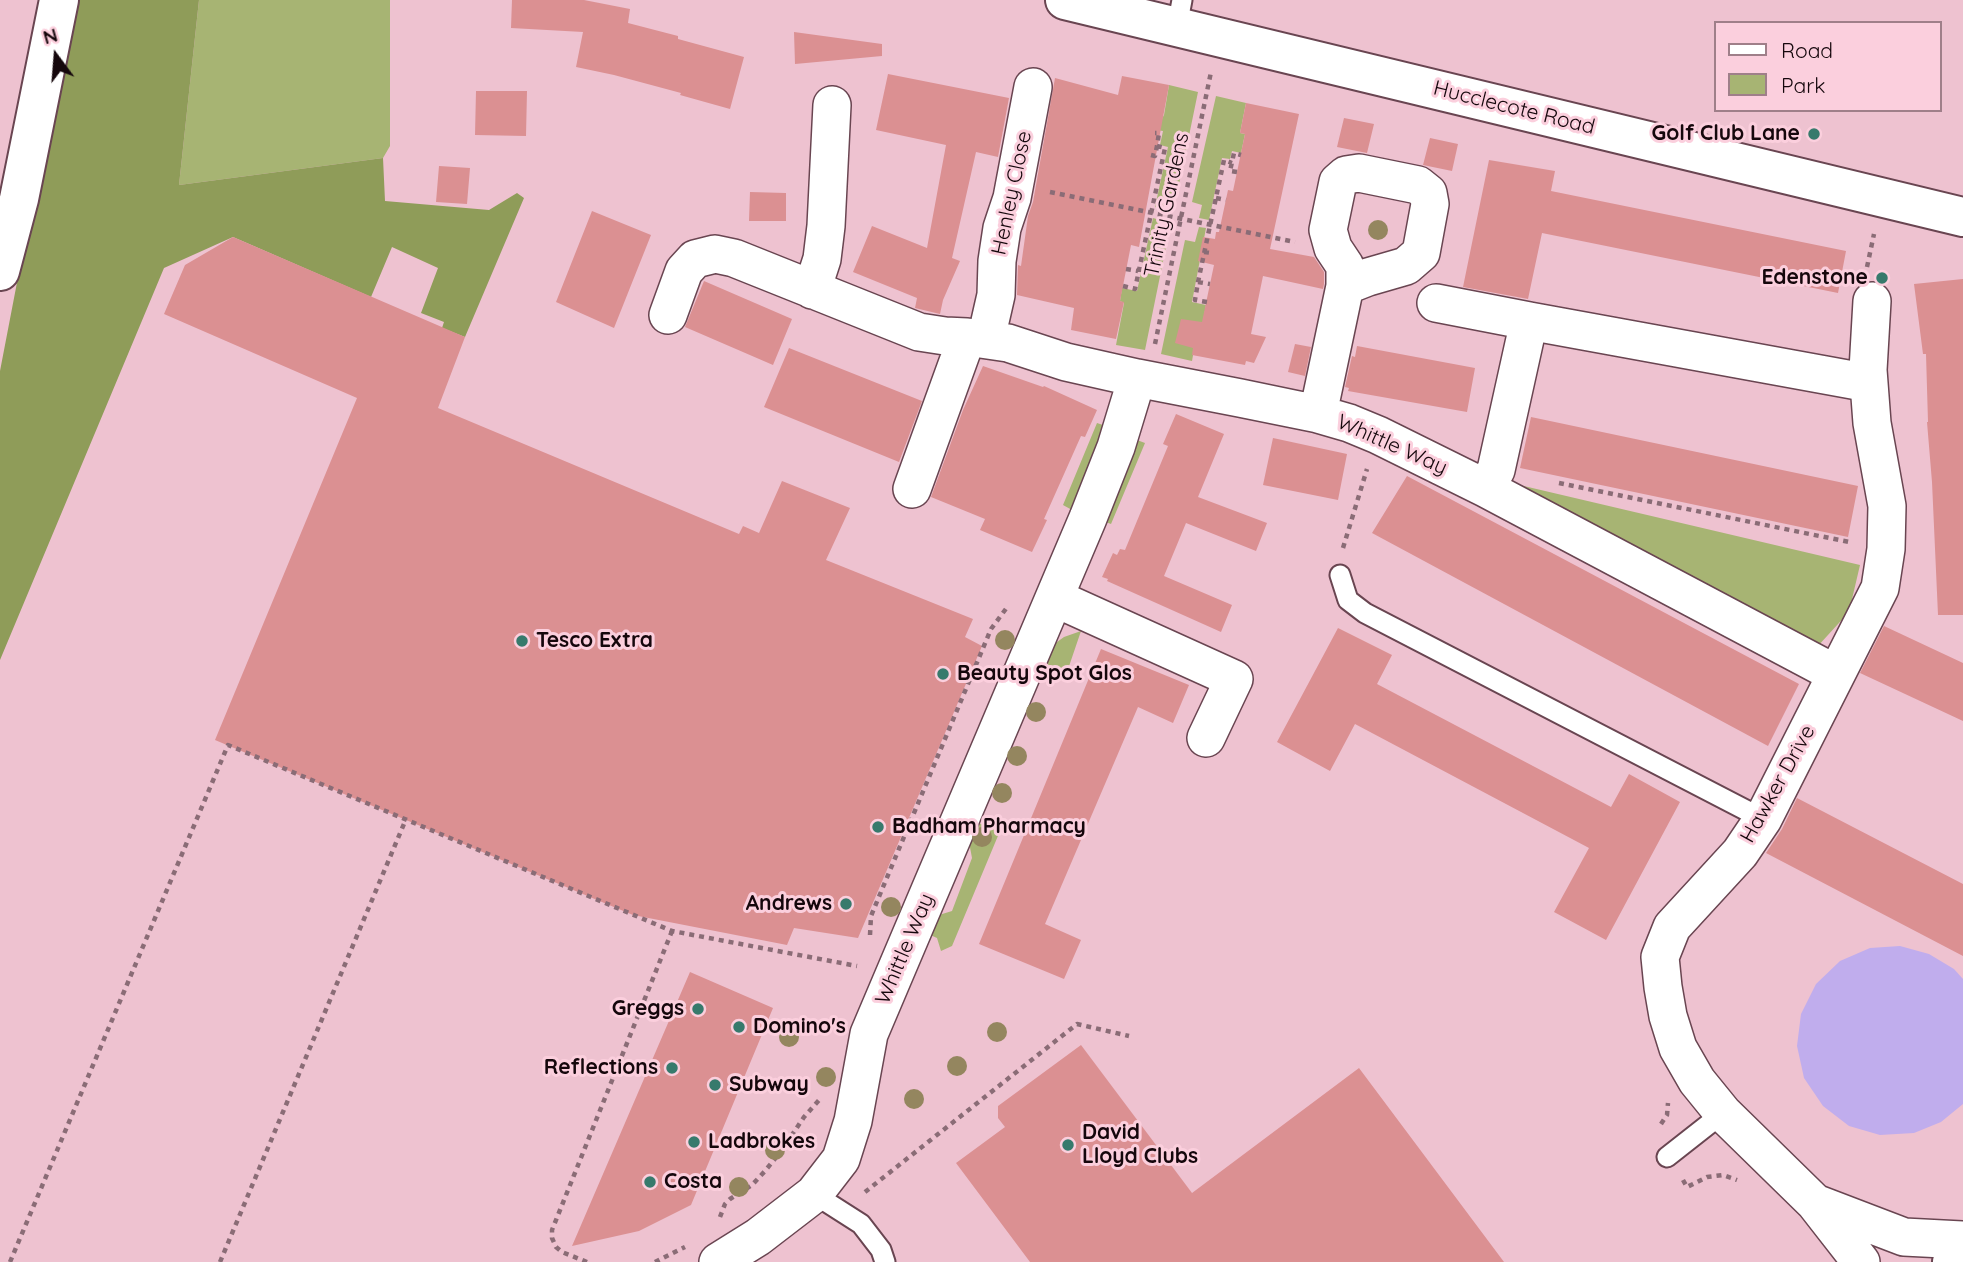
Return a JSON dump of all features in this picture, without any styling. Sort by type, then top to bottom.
[{"type":"street","points":[[0,271],[19,199],[59,0]]},
{"type":"street","name":"Hucclecote Road","points":[[1065,0],[1180,13],[1221,37],[1963,217]]},
{"type":"street","name":"Henley Close","points":[[912,489],[996,295],[1002,228],[1014,184],[1033,87]]},
{"type":"street","points":[[812,290],[822,259],[832,105]]},
{"type":"street","points":[[1318,414],[1345,286],[1345,266],[1335,251],[1328,230],[1338,182],[1346,175],[1359,173],[1418,185],[1428,193],[1430,204],[1421,253],[1406,266],[1345,286]]},
{"type":"street","points":[[668,315],[684,271],[695,259],[715,254],[734,258],[919,332],[1008,343],[1066,362],[1142,380]]},
{"type":"street","name":"Hawker Drive","points":[[1861,1262],[1815,1203],[1723,1113],[1697,1081],[1678,1048],[1668,1016],[1660,957],[1671,927],[1740,853],[1763,819],[1880,588],[1886,549],[1887,506],[1872,423],[1868,370],[1872,301]]},
{"type":"street","points":[[1436,303],[1869,383]]},
{"type":"street","points":[[1490,479],[1529,321]]},
{"type":"street","name":"Whittle Way","points":[[708,1244],[758,1237],[814,1194],[841,1158],[853,1121],[869,1034],[1055,598],[1142,380],[1318,414],[1349,423],[1490,479],[1836,674]]},
{"type":"street","points":[[1055,598],[1234,679],[1206,738]]},
{"type":"street","name":"Hawker Drive","points":[[1815,1203],[1904,1237],[1963,1240]]},
{"type":"street","points":[[1952,1262],[1963,1254]]},
{"type":"lane","points":[[1340,575],[1348,600],[1365,613],[1763,819]]},
{"type":"lane","points":[[1667,1157],[1723,1113]]},
{"type":"lane","points":[[814,1194],[861,1224],[881,1250],[885,1262]]},
{"type":"path","name":"Trinity Gardens","points":[[1142,380],[1221,37]]},
{"type":"path","points":[[1151,155],[1155,156],[1157,146],[1159,133],[1155,133]]},
{"type":"path","points":[[1123,286],[1135,289],[1143,238],[1165,148],[1157,146]]},
{"type":"path","points":[[1237,172],[1230,171],[1234,153],[1241,155]]},
{"type":"path","points":[[1207,302],[1195,300],[1198,282],[1224,160],[1232,163]]},
{"type":"path","points":[[1150,183],[1157,184]]},
{"type":"path","points":[[1014,184],[1335,251]]},
{"type":"path","points":[[1216,198],[1226,200]]},
{"type":"path","points":[[1872,301],[1864,278],[1882,198]]},
{"type":"path","points":[[1204,251],[1212,253]]},
{"type":"path","points":[[1126,269],[1138,271]]},
{"type":"path","points":[[1198,282],[1210,284]]},
{"type":"path","points":[[1340,575],[1343,550],[1378,435]]},
{"type":"path","points":[[1490,479],[1886,549]]},
{"type":"path","points":[[870,942],[871,916],[883,887],[991,629],[1011,602]]},
{"type":"path","points":[[10,1262],[228,745],[672,931],[865,967]]},
{"type":"path","points":[[220,1262],[406,819]]},
{"type":"path","points":[[587,1262],[556,1247],[552,1230],[672,931]]},
{"type":"path","points":[[814,1194],[864,1192],[1077,1024],[1129,1036]]},
{"type":"path","points":[[655,1262],[708,1244],[725,1204],[752,1185],[765,1171],[812,1106],[822,1098]]},
{"type":"path","points":[[1667,1157],[1687,1187],[1707,1177],[1723,1175],[1747,1185]]},
{"type":"green space","points":[[69,0],[199,0],[179,185],[383,158],[385,201],[489,210],[517,193],[524,198],[465,337],[442,328],[444,322],[421,313],[438,268],[392,247],[371,297],[233,237],[164,268],[0,660],[0,371]]},
{"type":"green space","points":[[199,0],[390,0],[390,146],[383,158],[179,185]]},
{"type":"green space","points":[[1169,85],[1198,92],[1176,199],[1165,197],[1163,209],[1155,207],[1168,147],[1160,145],[1163,131],[1156,130],[1164,115]]},
{"type":"green space","points":[[1216,96],[1246,103],[1240,133],[1245,134],[1241,153],[1232,151],[1230,159],[1222,158],[1209,220],[1199,218],[1202,205],[1192,202]]},
{"type":"green space","points":[[1153,218],[1160,220],[1157,234],[1168,237],[1145,350],[1116,345],[1124,303],[1120,301],[1122,288],[1137,291]]},
{"type":"green space","points":[[1199,227],[1206,228],[1192,302],[1206,305],[1203,322],[1199,322],[1192,361],[1161,354],[1185,240],[1195,242]]},
{"type":"green space","points":[[1097,423],[1106,426],[1072,510],[1063,505]]},
{"type":"green space","points":[[1137,440],[1145,443],[1111,524],[1103,521]]},
{"type":"green space","points":[[1511,483],[1860,565],[1849,612],[1817,647]]},
{"type":"green space","points":[[1081,631],[1064,681],[1040,672],[1057,642]]},
{"type":"green space","points":[[976,822],[1000,831],[952,946],[941,951],[937,938],[928,934],[939,915],[952,911],[972,858],[969,842]]},
{"type":"shaded area","points":[[1900,946],[1929,954],[1954,969],[1963,979],[1963,1104],[1941,1122],[1914,1133],[1880,1135],[1849,1126],[1823,1106],[1804,1078],[1797,1046],[1801,1014],[1816,984],[1840,961],[1870,948]]},
{"type":"building","points":[[512,0],[584,0],[630,9],[628,23],[744,57],[730,109],[680,95],[681,93],[576,67],[583,32],[511,28]]},
{"type":"building","points":[[794,32],[882,44],[882,56],[795,64]]},
{"type":"building","points":[[888,74],[1009,98],[998,157],[976,152],[952,258],[960,261],[943,300],[940,314],[915,308],[917,298],[853,272],[872,226],[927,248],[946,145],[876,130]]},
{"type":"building","points":[[1122,76],[1169,85],[1139,247],[1131,245],[1116,339],[1071,330],[1074,308],[1017,295],[1018,265],[1021,266],[1055,78],[1118,95]]},
{"type":"building","points":[[476,91],[527,91],[526,136],[475,135]]},
{"type":"building","points":[[1246,103],[1299,114],[1270,249],[1314,257],[1324,272],[1324,284],[1323,289],[1263,276],[1251,334],[1266,337],[1254,363],[1246,361],[1245,365],[1192,355],[1193,348],[1175,343],[1181,319],[1202,322],[1214,265],[1198,261],[1203,237],[1215,239],[1228,190],[1233,191],[1245,134],[1240,133]]},
{"type":"building","points":[[1344,118],[1374,124],[1367,153],[1337,147]]},
{"type":"building","points":[[1430,138],[1458,144],[1452,171],[1423,165]]},
{"type":"building","points":[[1489,160],[1555,171],[1551,191],[1846,251],[1838,293],[1542,233],[1528,299],[1463,287]]},
{"type":"building","points":[[439,166],[470,168],[467,204],[436,202]]},
{"type":"building","points":[[750,192],[786,193],[786,221],[749,221]]},
{"type":"building","points":[[592,211],[651,235],[614,328],[556,302]]},
{"type":"building","name":"Tesco Extra","points":[[233,237],[465,337],[438,408],[739,534],[743,526],[759,533],[782,481],[850,508],[826,560],[973,619],[965,637],[982,646],[858,938],[794,928],[787,945],[633,915],[215,740],[357,398],[164,314],[185,265]]},
{"type":"building","points":[[1963,279],[1963,615],[1938,615],[1927,422],[1926,354],[1923,354],[1914,284]]},
{"type":"building","points":[[704,281],[792,319],[773,365],[685,327]]},
{"type":"building","points":[[1295,344],[1311,347],[1305,376],[1288,372]]},
{"type":"building","points":[[1357,346],[1475,368],[1467,412],[1348,391],[1349,388],[1345,387]]},
{"type":"building","points":[[789,348],[922,401],[899,462],[764,407]]},
{"type":"building","points":[[983,366],[1044,386],[1097,410],[1085,437],[1081,436],[1032,552],[980,530],[985,519],[931,497],[963,410]]},
{"type":"building","points":[[1176,414],[1224,434],[1198,497],[1267,523],[1256,551],[1186,523],[1164,576],[1232,605],[1221,632],[1102,577],[1113,553],[1117,555],[1120,549],[1125,550],[1168,446],[1163,444]]},
{"type":"building","points":[[1531,417],[1858,486],[1848,537],[1520,468]]},
{"type":"building","points":[[1273,438],[1347,454],[1338,500],[1263,485]]},
{"type":"building","points":[[1407,476],[1799,684],[1768,746],[1372,533]]},
{"type":"building","points":[[1884,626],[1963,663],[1963,721],[1860,673]]},
{"type":"building","points":[[1338,628],[1392,655],[1377,684],[1611,807],[1629,774],[1680,802],[1606,940],[1554,912],[1589,848],[1355,724],[1330,771],[1277,742]]},
{"type":"building","points":[[1101,649],[1189,685],[1173,723],[1138,707],[1045,924],[1081,940],[1064,979],[979,944]]},
{"type":"building","points":[[1797,798],[1963,884],[1963,956],[1766,853],[1782,829]]},
{"type":"building","points":[[690,972],[773,1008],[691,1205],[639,1231],[572,1246]]},
{"type":"building","name":"David Lloyd Clubs","points":[[1081,1045],[1192,1193],[1359,1068],[1504,1262],[1030,1262],[956,1163],[1005,1127],[998,1118],[998,1106]]},
{"type":"place","name":"Golf Club Lane","points":[[1814,134]]},
{"type":"place","name":"Edenstone","points":[[1882,278]]},
{"type":"place","name":"Tesco Extra","points":[[522,641]]},
{"type":"place","name":"Beauty Spot Glos","points":[[943,674]]},
{"type":"place","name":"Badham Pharmacy","points":[[878,827]]},
{"type":"place","name":"Andrews","points":[[846,904]]},
{"type":"place","name":"Greggs","points":[[698,1009]]},
{"type":"place","name":"Domino's","points":[[739,1027]]},
{"type":"place","name":"Reflections","points":[[672,1068]]},
{"type":"place","name":"Subway","points":[[715,1085]]},
{"type":"place","name":"Ladbrokes","points":[[694,1142]]},
{"type":"place","name":"David Lloyd Clubs","points":[[1068,1145]]},
{"type":"place","name":"Costa","points":[[650,1182]]}]
